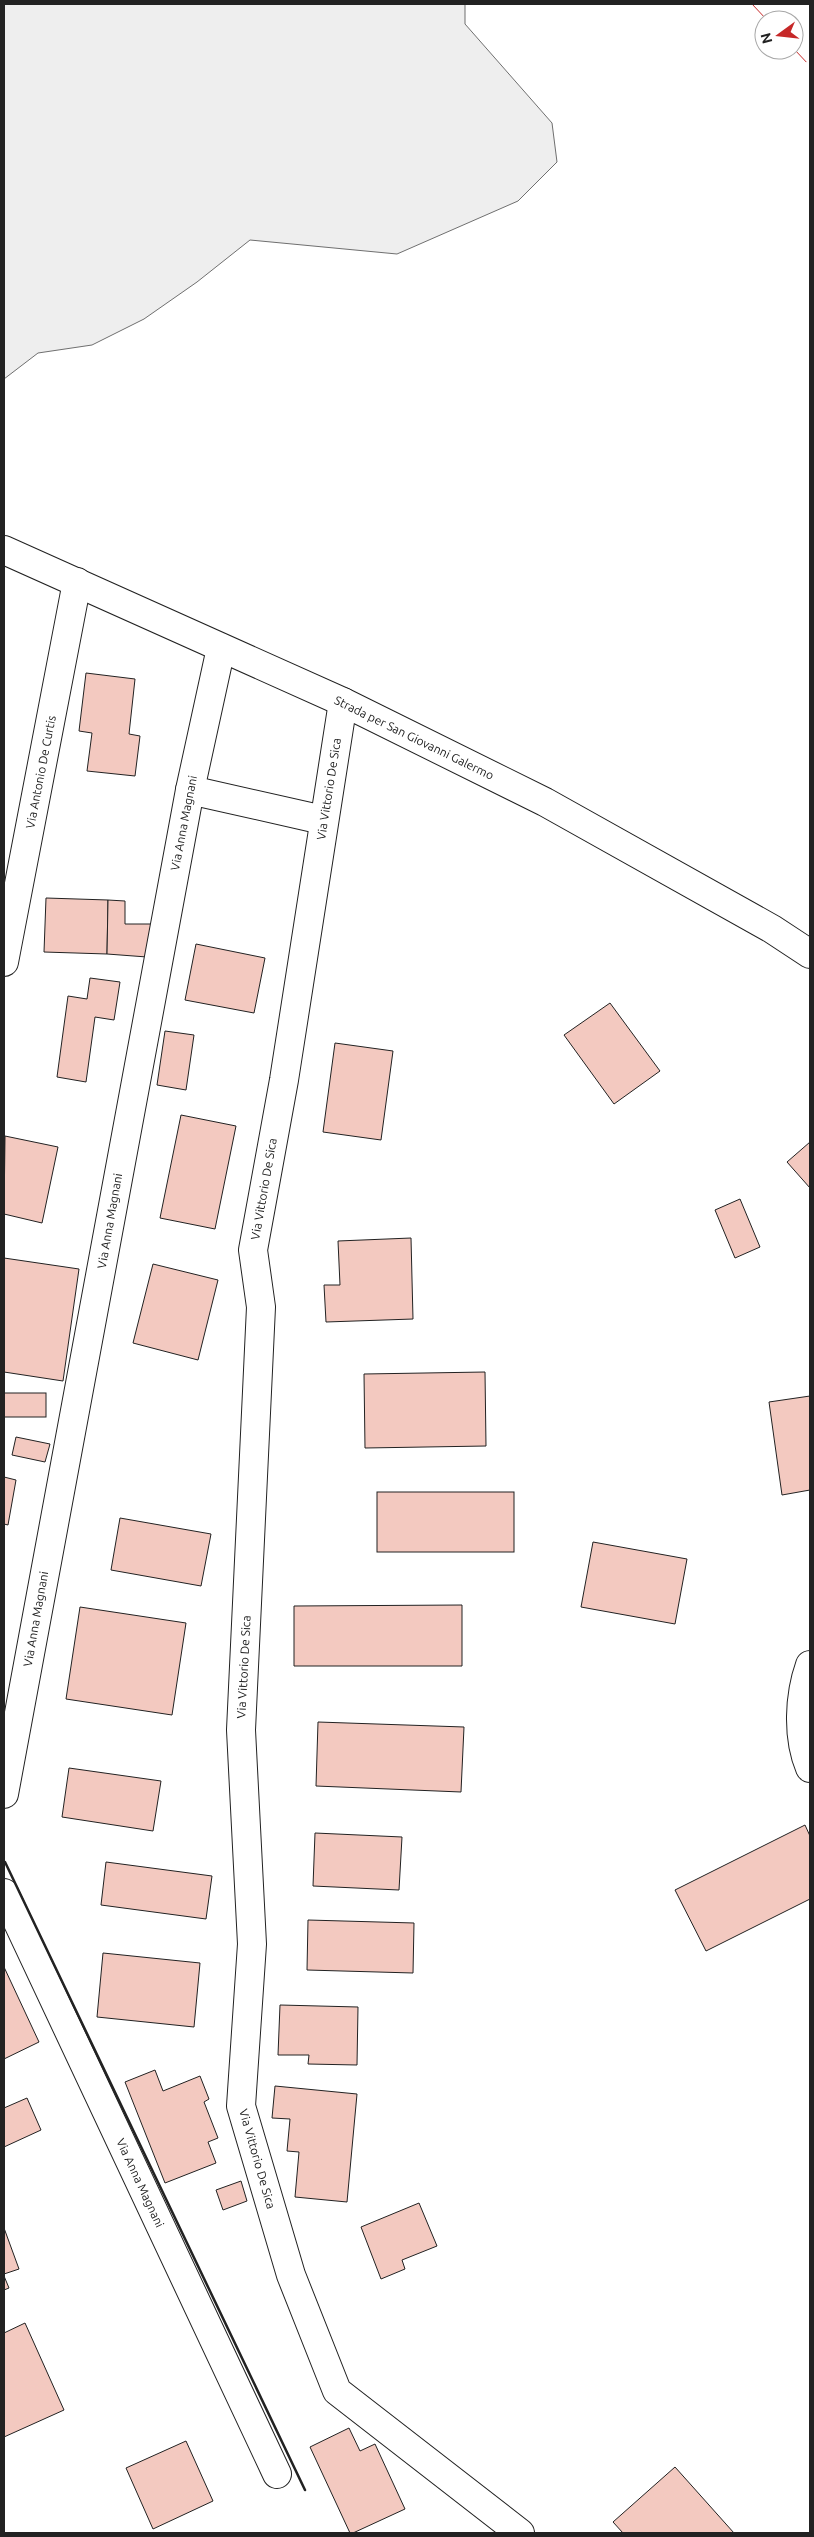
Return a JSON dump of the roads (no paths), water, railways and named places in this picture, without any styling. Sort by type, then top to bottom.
[{"type":"street","name":"Strada per San Giovanni Galermo","points":[[4,550],[343,702],[545,802],[772,930],[810,954]]},
{"type":"street","name":"Via Antonio De Curtis","points":[[4,962],[77,582]]},
{"type":"street","name":"Via Anna Magnani","points":[[4,1794],[190,790],[221,648]]},
{"type":"street","name":"Via Vittorio De Sica","points":[[343,702],[323,820],[284,1080],[252,1250],[261,1307],[241,1730],[252,1944],[240,2106],[291,2275],[337,2391],[520,2533]]},
{"type":"street","points":[[190,790],[323,820]]},
{"type":"street","points":[[810,1665],[801,1707],[804,1740],[810,1768]]},
{"type":"street","name":"Via Anna Magnani","points":[[4,1893],[277,2474]]}]
